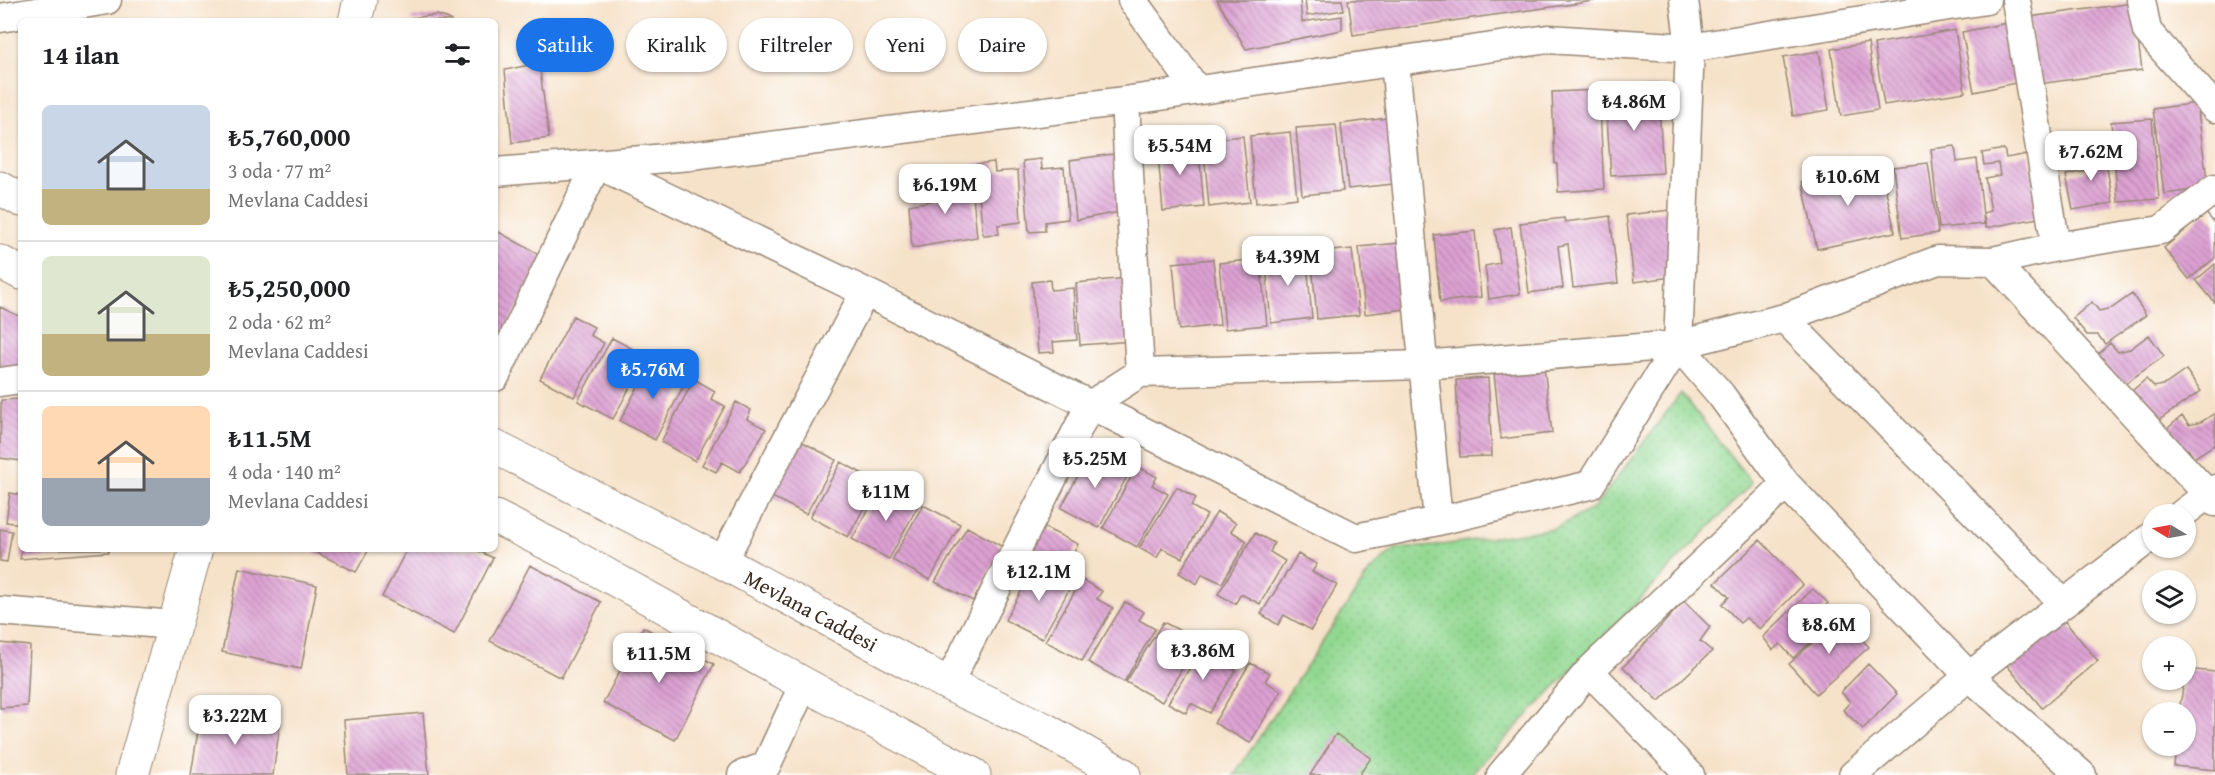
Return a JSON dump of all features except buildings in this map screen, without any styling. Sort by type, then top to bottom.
[{"type":"main road","points":[[357,18],[360,0]]},
{"type":"main road","points":[[0,188],[18,198]]},
{"type":"main road","points":[[0,262],[18,271]]},
{"type":"main road","name":"Mevlana Caddesi","points":[[498,449],[722,562],[948,684],[1044,729],[1124,775]]},
{"type":"main road","points":[[498,518],[567,553],[974,775]]},
{"type":"main road","points":[[132,775],[195,552]]},
{"type":"street","points":[[0,18],[107,0]]},
{"type":"street","points":[[1132,0],[1197,90]]},
{"type":"street","points":[[597,164],[865,292],[1356,538],[1590,485],[1678,345],[1690,48],[1684,0]]},
{"type":"street","points":[[498,172],[691,156],[1125,101],[1548,39],[1690,48],[1986,0]]},
{"type":"street","points":[[2016,0],[2056,247]]},
{"type":"street","points":[[2141,0],[2147,31],[2215,108]]},
{"type":"street","points":[[1395,62],[1438,521]]},
{"type":"street","points":[[1125,101],[1140,373]]},
{"type":"street","points":[[498,371],[597,164]]},
{"type":"street","points":[[948,684],[1090,405],[1140,373],[1422,365],[1678,345],[1784,318],[1938,260],[1994,261],[2056,247],[2161,230],[2215,189]]},
{"type":"street","points":[[1994,261],[2213,495],[2196,505]]},
{"type":"street","points":[[722,562],[865,292]]},
{"type":"street","points":[[1784,318],[2063,603]]},
{"type":"street","points":[[1678,345],[1721,395],[1786,484],[1969,676],[2082,775]]},
{"type":"street","points":[[0,382],[18,379]]},
{"type":"street","points":[[1501,775],[1589,671],[1786,484]]},
{"type":"street","points":[[1853,775],[1969,676],[2142,544]]},
{"type":"street","points":[[0,611],[175,625]]},
{"type":"street","points":[[1589,671],[1690,775]]},
{"type":"street","points":[[758,772],[804,684]]},
{"type":"green space","points":[[1681,393],[1752,483],[1470,775],[1234,775],[1369,572],[1395,549],[1435,546],[1555,528],[1594,508]]}]
